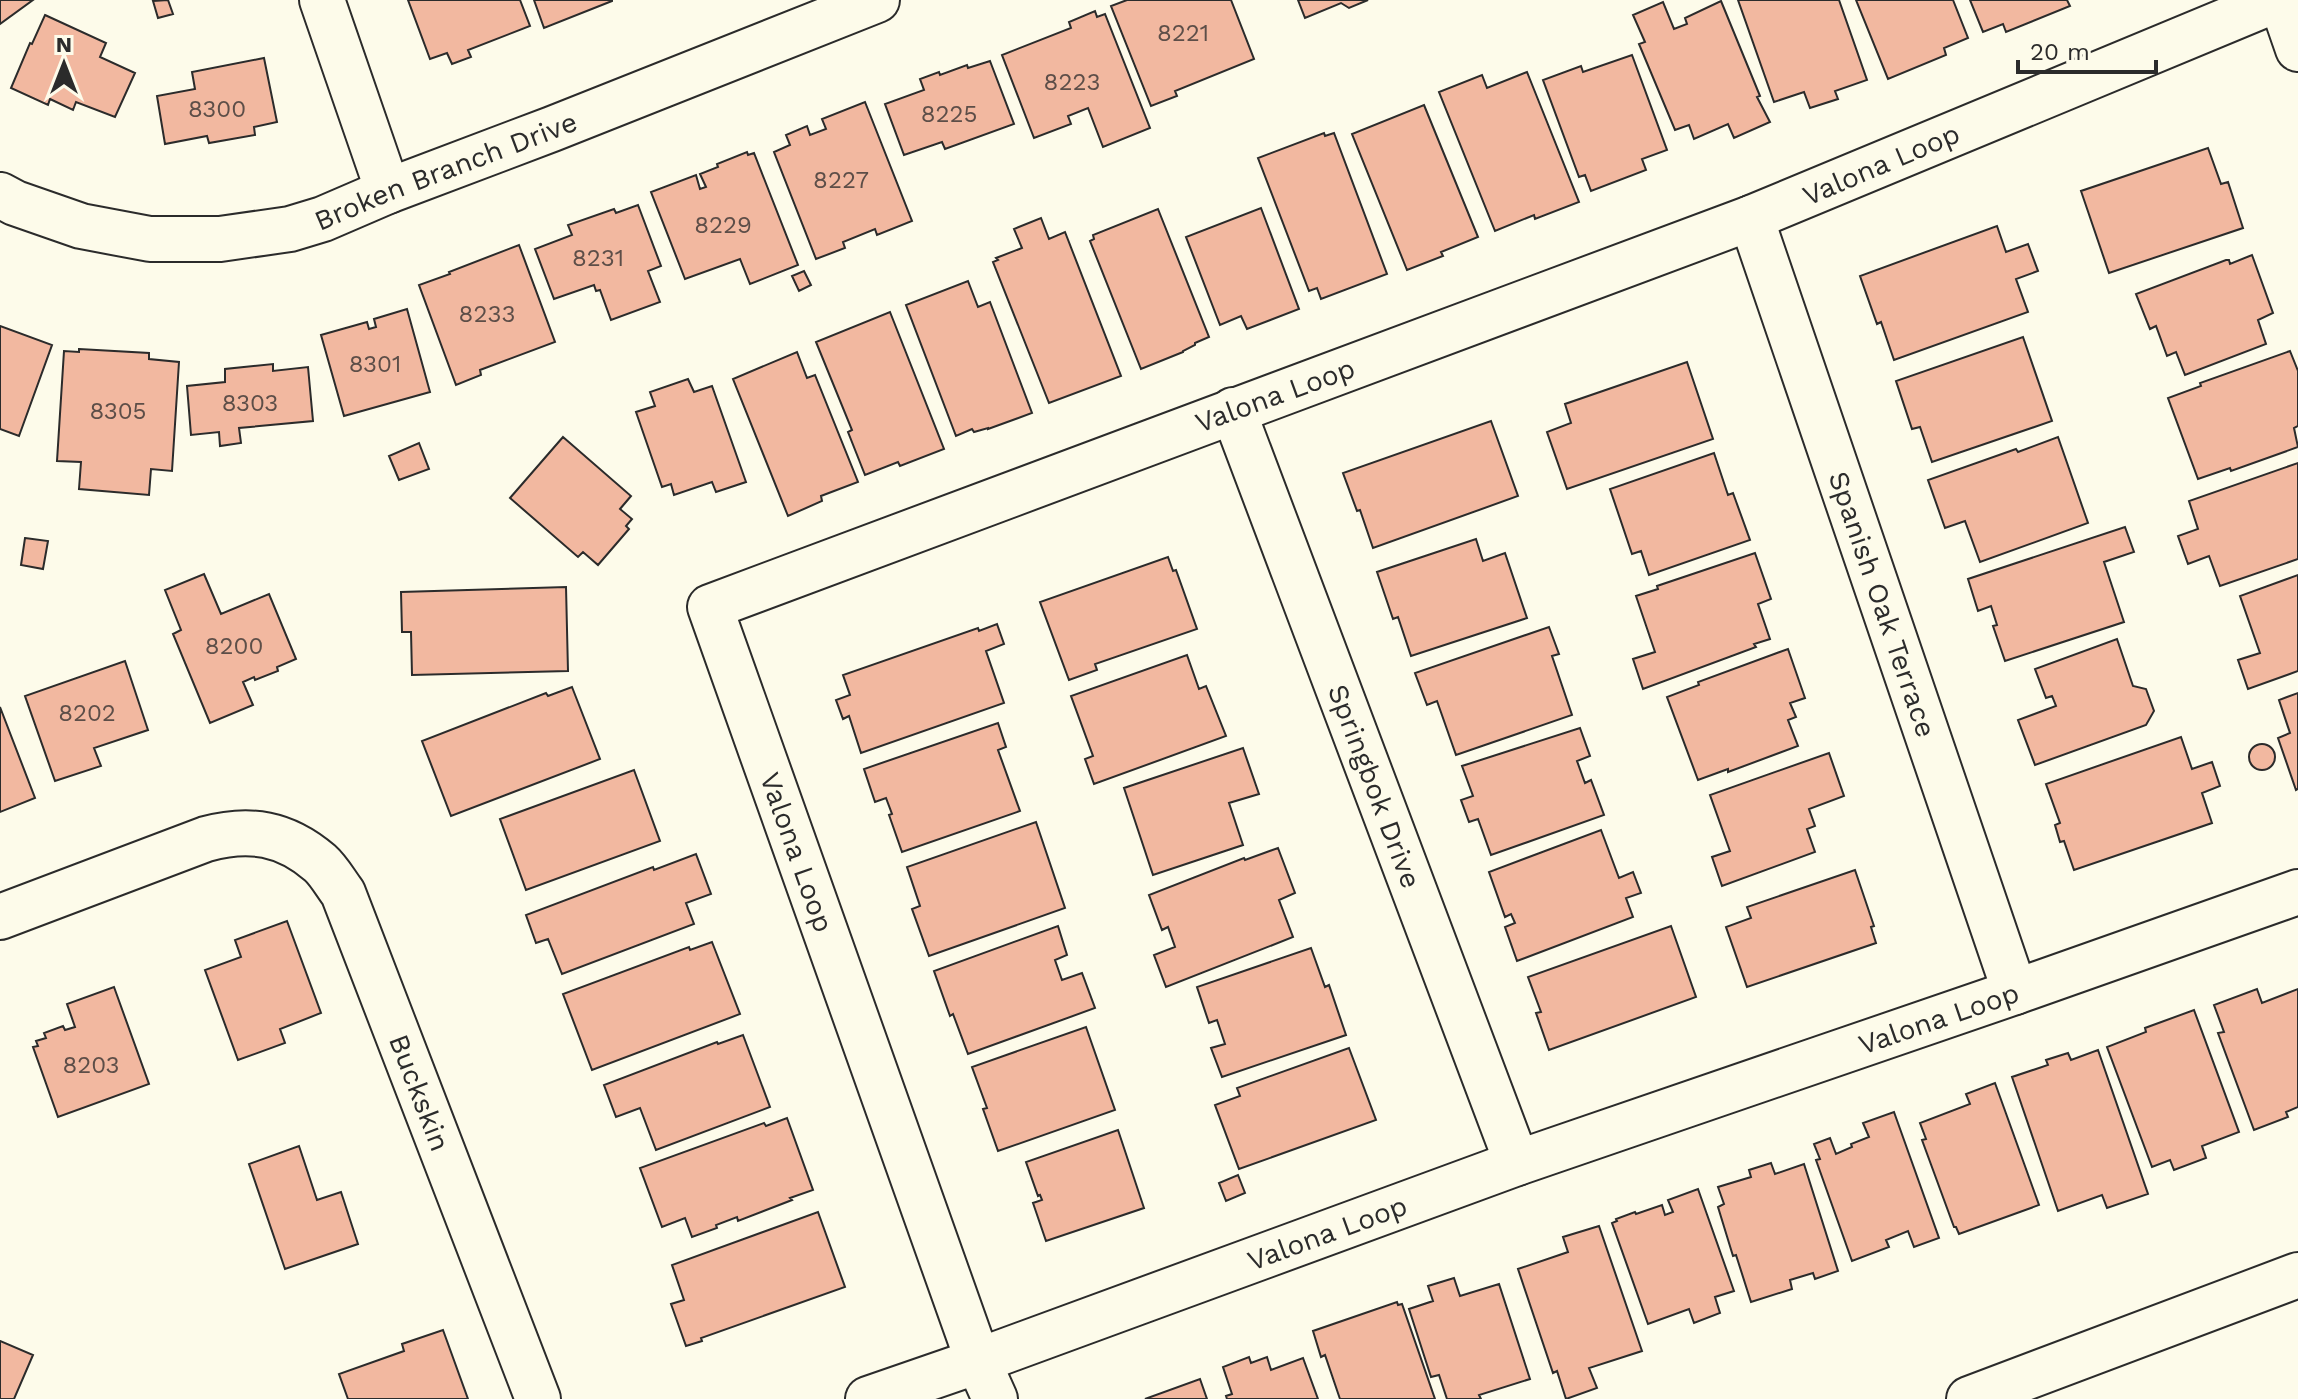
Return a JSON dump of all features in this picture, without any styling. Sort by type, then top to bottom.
[{"type":"street","points":[[322,0],[388,191]]},
{"type":"street","name":"Broken Branch Drive","points":[[0,195],[81,226],[150,239],[220,239],[290,229],[323,219],[877,0]]},
{"type":"street","name":"Valona Loop","points":[[2298,49],[2279,0],[1751,218],[710,607],[987,1380],[1517,1163],[2298,892]]},
{"type":"street","name":"Spanish Oak Terrace","points":[[1751,218],[2015,992]]},
{"type":"street","name":"Springbok Drive","points":[[1233,410],[1517,1163]]},
{"type":"street","name":"Buckskin","points":[[0,917],[223,834],[250,832],[276,836],[321,864],[343,893],[538,1399]]},
{"type":"street","points":[[1969,1399],[2298,1275]]},
{"type":"street","points":[[868,1399],[987,1380]]},
{"type":"building","points":[[0,0],[33,0],[0,24]]},
{"type":"building","points":[[168,0],[173,14],[158,18],[153,1]]},
{"type":"building","points":[[408,0],[520,0],[530,26],[468,50],[471,57],[452,64],[447,53],[430,59]]},
{"type":"building","points":[[534,0],[612,0],[612,1],[544,28]]},
{"type":"building","points":[[1127,0],[1231,0],[1254,59],[1175,91],[1177,96],[1151,106],[1111,6]]},
{"type":"building","points":[[1298,0],[1368,0],[1349,8],[1341,3],[1305,18]]},
{"type":"building","points":[[1738,0],[1839,0],[1867,80],[1835,91],[1838,99],[1810,108],[1804,92],[1774,102]]},
{"type":"building","points":[[1856,0],[1953,0],[1968,38],[1944,48],[1946,55],[1888,79]]},
{"type":"building","points":[[1970,0],[2067,0],[2070,6],[2006,32],[2003,24],[1983,32]]},
{"type":"building","points":[[1721,1],[1760,96],[1757,97],[1770,122],[1734,138],[1728,124],[1694,139],[1689,125],[1675,130],[1639,44],[1645,42],[1633,15],[1663,2],[1674,29],[1687,24],[1685,18]]},
{"type":"building","points":[[1095,11],[1097,17],[1105,14],[1150,128],[1103,147],[1088,108],[1068,116],[1071,124],[1034,138],[1002,55],[1071,28],[1069,22]]},
{"type":"building","points":[[45,15],[106,43],[100,57],[135,73],[115,117],[76,102],[73,110],[50,99],[48,105],[11,88]]},
{"type":"building","points":[[1632,55],[1667,150],[1642,159],[1646,170],[1591,191],[1585,175],[1579,177],[1543,80],[1581,66],[1583,72]]},
{"type":"building","points":[[264,58],[277,122],[254,127],[255,135],[209,143],[207,136],[165,144],[157,96],[195,89],[192,72]]},
{"type":"building","points":[[990,61],[1014,124],[945,149],[942,142],[904,155],[885,104],[924,90],[920,79]]},
{"type":"building","points":[[1527,72],[1579,202],[1495,231],[1439,92],[1482,75],[1487,88]]},
{"type":"building","points":[[865,102],[912,221],[877,235],[875,229],[843,242],[845,248],[816,259],[774,152],[790,145],[786,135],[807,126],[810,135],[826,129],[822,119]]},
{"type":"building","points":[[1424,105],[1478,237],[1441,252],[1443,256],[1407,270],[1352,134]]},
{"type":"building","points":[[1324,133],[1325,136],[1334,133],[1387,274],[1321,299],[1317,288],[1309,291],[1258,158]]},
{"type":"building","points":[[2208,148],[2221,184],[2228,182],[2243,228],[2109,273],[2081,191]]},
{"type":"building","points":[[747,152],[748,155],[754,153],[798,265],[750,284],[740,259],[685,279],[651,192],[696,175],[700,189],[706,187],[700,174]]},
{"type":"building","points":[[638,205],[661,266],[648,271],[660,302],[611,320],[600,290],[596,291],[594,285],[554,299],[535,249],[572,235],[568,225],[614,209],[616,213]]},
{"type":"building","points":[[1261,208],[1299,309],[1247,329],[1241,316],[1220,325],[1186,237]]},
{"type":"building","points":[[1158,209],[1209,337],[1183,352],[1141,369],[1090,241],[1094,239],[1093,235]]},
{"type":"building","points":[[1041,218],[1049,239],[1065,232],[1121,376],[1049,403],[993,262],[1022,248],[1014,229]]},
{"type":"building","points":[[1997,226],[2006,252],[2028,244],[2038,271],[2016,279],[2028,312],[1894,360],[1860,276]]},
{"type":"building","points":[[519,245],[555,342],[480,370],[481,375],[456,385],[419,285]]},
{"type":"building","points":[[2252,255],[2273,313],[2258,320],[2266,344],[2185,375],[2176,352],[2167,356],[2156,326],[2150,329],[2136,294],[2226,260],[2230,264]]},
{"type":"building","points":[[804,271],[811,285],[799,291],[792,276]]},
{"type":"building","points":[[968,281],[978,307],[990,302],[1032,413],[988,429],[974,432],[972,429],[956,436],[906,305]]},
{"type":"building","points":[[407,309],[430,392],[344,416],[321,335],[367,322],[369,329],[376,327],[374,319]]},
{"type":"building","points":[[890,312],[944,449],[865,475],[848,432],[852,430],[816,342]]},
{"type":"building","points":[[0,326],[52,345],[19,436],[0,429]]},
{"type":"building","points":[[2023,337],[2052,421],[1932,462],[1920,427],[1912,429],[1896,381]]},
{"type":"building","points":[[79,349],[149,353],[149,359],[179,362],[172,471],[151,469],[149,495],[79,489],[81,462],[57,461],[64,351],[79,352]]},
{"type":"building","points":[[2290,351],[2298,371],[2298,426],[2294,428],[2298,447],[2231,471],[2230,468],[2198,479],[2168,398],[2201,386],[2200,383]]},
{"type":"building","points":[[797,352],[807,378],[815,375],[858,482],[821,496],[822,501],[788,516],[733,379]]},
{"type":"building","points":[[1687,362],[1713,439],[1567,489],[1547,432],[1571,423],[1565,404]]},
{"type":"building","points":[[273,364],[273,371],[308,367],[313,421],[239,428],[241,443],[220,446],[219,432],[191,435],[187,386],[225,382],[225,369]]},
{"type":"building","points":[[688,379],[694,392],[712,386],[746,482],[716,492],[712,482],[674,495],[671,484],[662,487],[636,412],[655,406],[650,392]]},
{"type":"building","points":[[1491,421],[1518,496],[1373,548],[1343,473]]},
{"type":"building","points":[[563,437],[631,496],[620,509],[632,519],[626,526],[629,529],[598,565],[583,552],[578,557],[510,498]]},
{"type":"building","points":[[2058,437],[2088,523],[1980,562],[1965,521],[1945,528],[1928,480]]},
{"type":"building","points":[[419,443],[429,469],[399,480],[389,456]]},
{"type":"building","points":[[1714,453],[1728,495],[1733,493],[1750,540],[1649,575],[1641,551],[1632,554],[1610,489]]},
{"type":"building","points":[[2298,463],[2298,559],[2220,586],[2209,556],[2188,564],[2178,536],[2198,529],[2189,501]]},
{"type":"building","points":[[2125,527],[2134,552],[2104,562],[2124,622],[2005,661],[1993,626],[1997,625],[1991,606],[1978,611],[1968,579]]},
{"type":"building","points":[[25,538],[48,541],[43,569],[21,565]]},
{"type":"building","points":[[1476,539],[1483,561],[1505,553],[1527,618],[1411,656],[1398,617],[1393,619],[1377,572]]},
{"type":"building","points":[[1755,553],[1771,599],[1758,604],[1770,639],[1643,689],[1633,659],[1655,652],[1636,596]]},
{"type":"building","points":[[1168,557],[1173,571],[1176,570],[1197,629],[1095,664],[1097,670],[1069,680],[1040,602]]},
{"type":"building","points":[[204,574],[221,614],[269,594],[296,659],[277,667],[278,671],[243,682],[253,705],[210,723],[173,634],[181,630],[165,590]]},
{"type":"building","points":[[2298,575],[2298,671],[2248,689],[2238,660],[2260,653],[2240,596]]},
{"type":"building","points":[[566,587],[568,671],[412,675],[411,632],[402,632],[401,592]]},
{"type":"building","points":[[997,624],[1004,644],[986,651],[1004,703],[861,753],[849,716],[843,719],[836,700],[850,695],[843,675]]},
{"type":"building","points":[[1549,627],[1559,654],[1552,656],[1572,715],[1456,755],[1437,701],[1427,705],[1415,673]]},
{"type":"building","points":[[2117,639],[2133,686],[2146,689],[2154,711],[2146,725],[2035,765],[2018,720],[2056,706],[2052,696],[2046,698],[2035,669]]},
{"type":"building","points":[[1788,649],[1805,698],[1790,703],[1796,717],[1788,720],[1798,746],[1698,780],[1667,697],[1699,685],[1698,682]]},
{"type":"building","points":[[1187,655],[1199,689],[1206,686],[1226,736],[1094,784],[1085,759],[1093,756],[1071,696]]},
{"type":"building","points":[[125,661],[148,730],[94,748],[101,766],[55,781],[25,696]]},
{"type":"building","points":[[572,687],[600,759],[451,816],[422,741],[546,693],[548,696]]},
{"type":"building","points":[[2298,693],[2296,790],[2278,738],[2290,733],[2279,700]]},
{"type":"building","points":[[0,707],[35,798],[0,812]]},
{"type":"building","points":[[998,723],[1006,747],[998,750],[1020,811],[902,852],[886,798],[875,802],[864,769]]},
{"type":"building","points":[[1580,728],[1590,756],[1577,761],[1585,783],[1591,780],[1604,815],[1491,855],[1478,819],[1469,822],[1461,800],[1473,796],[1462,766]]},
{"type":"building","points":[[2181,737],[2192,769],[2212,762],[2220,786],[2202,793],[2212,823],[2074,870],[2064,841],[2060,842],[2055,825],[2060,823],[2046,784]]},
{"type":"building","points":[[2262,744],[2271,748],[2275,757],[2271,766],[2262,770],[2253,766],[2249,757],[2253,748]]},
{"type":"building","points":[[1243,748],[1259,794],[1229,803],[1243,845],[1153,875],[1124,788]]},
{"type":"building","points":[[1829,753],[1844,796],[1809,809],[1815,826],[1807,829],[1815,852],[1722,886],[1712,857],[1730,851],[1710,795]]},
{"type":"building","points":[[634,770],[660,841],[526,890],[500,819]]},
{"type":"building","points":[[1036,822],[1065,908],[929,956],[912,909],[920,906],[907,867]]},
{"type":"building","points":[[1601,830],[1619,878],[1633,872],[1641,893],[1626,898],[1633,917],[1517,961],[1505,927],[1515,923],[1511,914],[1505,917],[1489,872]]},
{"type":"building","points":[[1278,848],[1295,893],[1279,900],[1293,937],[1166,987],[1154,955],[1175,947],[1168,927],[1162,930],[1149,895]]},
{"type":"building","points":[[696,854],[711,894],[686,903],[694,924],[562,974],[548,939],[536,943],[526,915]]},
{"type":"building","points":[[1855,870],[1874,926],[1871,927],[1876,943],[1747,987],[1726,927],[1751,918],[1747,907]]},
{"type":"building","points":[[287,921],[321,1013],[280,1029],[285,1043],[238,1060],[205,970],[241,957],[235,940]]},
{"type":"building","points":[[1058,926],[1067,955],[1055,960],[1062,980],[1082,973],[1095,1008],[968,1054],[934,971]]},
{"type":"building","points":[[1671,926],[1696,997],[1549,1050],[1536,1013],[1541,1012],[1528,977]]},
{"type":"building","points":[[712,942],[740,1014],[592,1070],[563,994],[689,947],[690,950]]},
{"type":"building","points":[[1311,948],[1325,987],[1329,985],[1346,1035],[1222,1077],[1211,1048],[1225,1044],[1217,1020],[1209,1023],[1197,987]]},
{"type":"building","points":[[114,987],[149,1084],[58,1117],[33,1047],[38,1046],[36,1041],[46,1038],[44,1033],[63,1026],[65,1030],[75,1027],[67,1004]]},
{"type":"building","points":[[2257,989],[2262,1003],[2298,989],[2298,1107],[2286,1112],[2288,1117],[2254,1130],[2218,1033],[2224,1032],[2214,1005]]},
{"type":"building","points":[[2194,1010],[2239,1132],[2202,1146],[2206,1158],[2174,1170],[2170,1160],[2152,1167],[2107,1047],[2146,1032],[2145,1028]]},
{"type":"building","points":[[1086,1027],[1115,1110],[998,1151],[972,1067]]},
{"type":"building","points":[[743,1035],[770,1107],[656,1150],[640,1108],[616,1117],[604,1085]]},
{"type":"building","points":[[1349,1048],[1376,1120],[1239,1169],[1215,1105],[1240,1096],[1237,1088]]},
{"type":"building","points":[[2098,1050],[2148,1194],[2107,1208],[2102,1195],[2058,1211],[2012,1077],[2048,1065],[2046,1060],[2068,1053],[2071,1060]]},
{"type":"building","points":[[1995,1083],[2039,1205],[1959,1234],[1922,1140],[1926,1139],[1920,1123],[1970,1104],[1966,1094]]},
{"type":"building","points":[[1894,1112],[1939,1238],[1914,1247],[1908,1231],[1886,1240],[1889,1247],[1852,1261],[1816,1160],[1820,1159],[1814,1144],[1830,1138],[1836,1154],[1869,1137],[1863,1123]]},
{"type":"building","points":[[787,1118],[813,1190],[738,1221],[737,1217],[716,1225],[717,1228],[692,1237],[685,1218],[662,1227],[640,1168],[764,1123],[766,1126]]},
{"type":"building","points":[[1118,1130],[1144,1208],[1046,1241],[1033,1203],[1042,1200],[1026,1162]]},
{"type":"building","points":[[299,1146],[317,1200],[341,1192],[358,1244],[285,1269],[249,1164]]},
{"type":"building","points":[[1771,1163],[1775,1174],[1804,1164],[1838,1271],[1815,1279],[1813,1273],[1790,1280],[1792,1289],[1751,1302],[1718,1207],[1724,1204],[1718,1187],[1751,1177],[1749,1170]]},
{"type":"building","points":[[1238,1175],[1245,1193],[1226,1201],[1219,1183]]},
{"type":"building","points":[[1698,1189],[1734,1291],[1715,1297],[1720,1313],[1694,1323],[1689,1309],[1648,1324],[1612,1223],[1635,1212],[1662,1205],[1665,1215],[1673,1212],[1668,1200]]},
{"type":"building","points":[[818,1212],[845,1287],[686,1346],[671,1304],[684,1300],[672,1265]]},
{"type":"building","points":[[1599,1226],[1642,1351],[1589,1368],[1597,1388],[1566,1399],[1557,1371],[1553,1373],[1518,1269],[1568,1252],[1563,1237]]},
{"type":"building","points":[[1454,1278],[1460,1296],[1499,1284],[1530,1379],[1479,1395],[1481,1399],[1447,1399],[1439,1375],[1431,1377],[1409,1309],[1433,1301],[1428,1286]]},
{"type":"building","points":[[1397,1302],[1398,1305],[1402,1304],[1435,1399],[1340,1399],[1313,1331]]},
{"type":"building","points":[[443,1330],[468,1399],[348,1399],[339,1374],[404,1351],[402,1344]]},
{"type":"building","points":[[0,1341],[33,1355],[14,1399],[0,1399]]},
{"type":"building","points":[[1249,1357],[1251,1363],[1267,1357],[1271,1370],[1303,1358],[1318,1399],[1227,1399],[1226,1396],[1232,1394],[1223,1367]]},
{"type":"building","points":[[1200,1379],[1207,1399],[1145,1399]]}]
